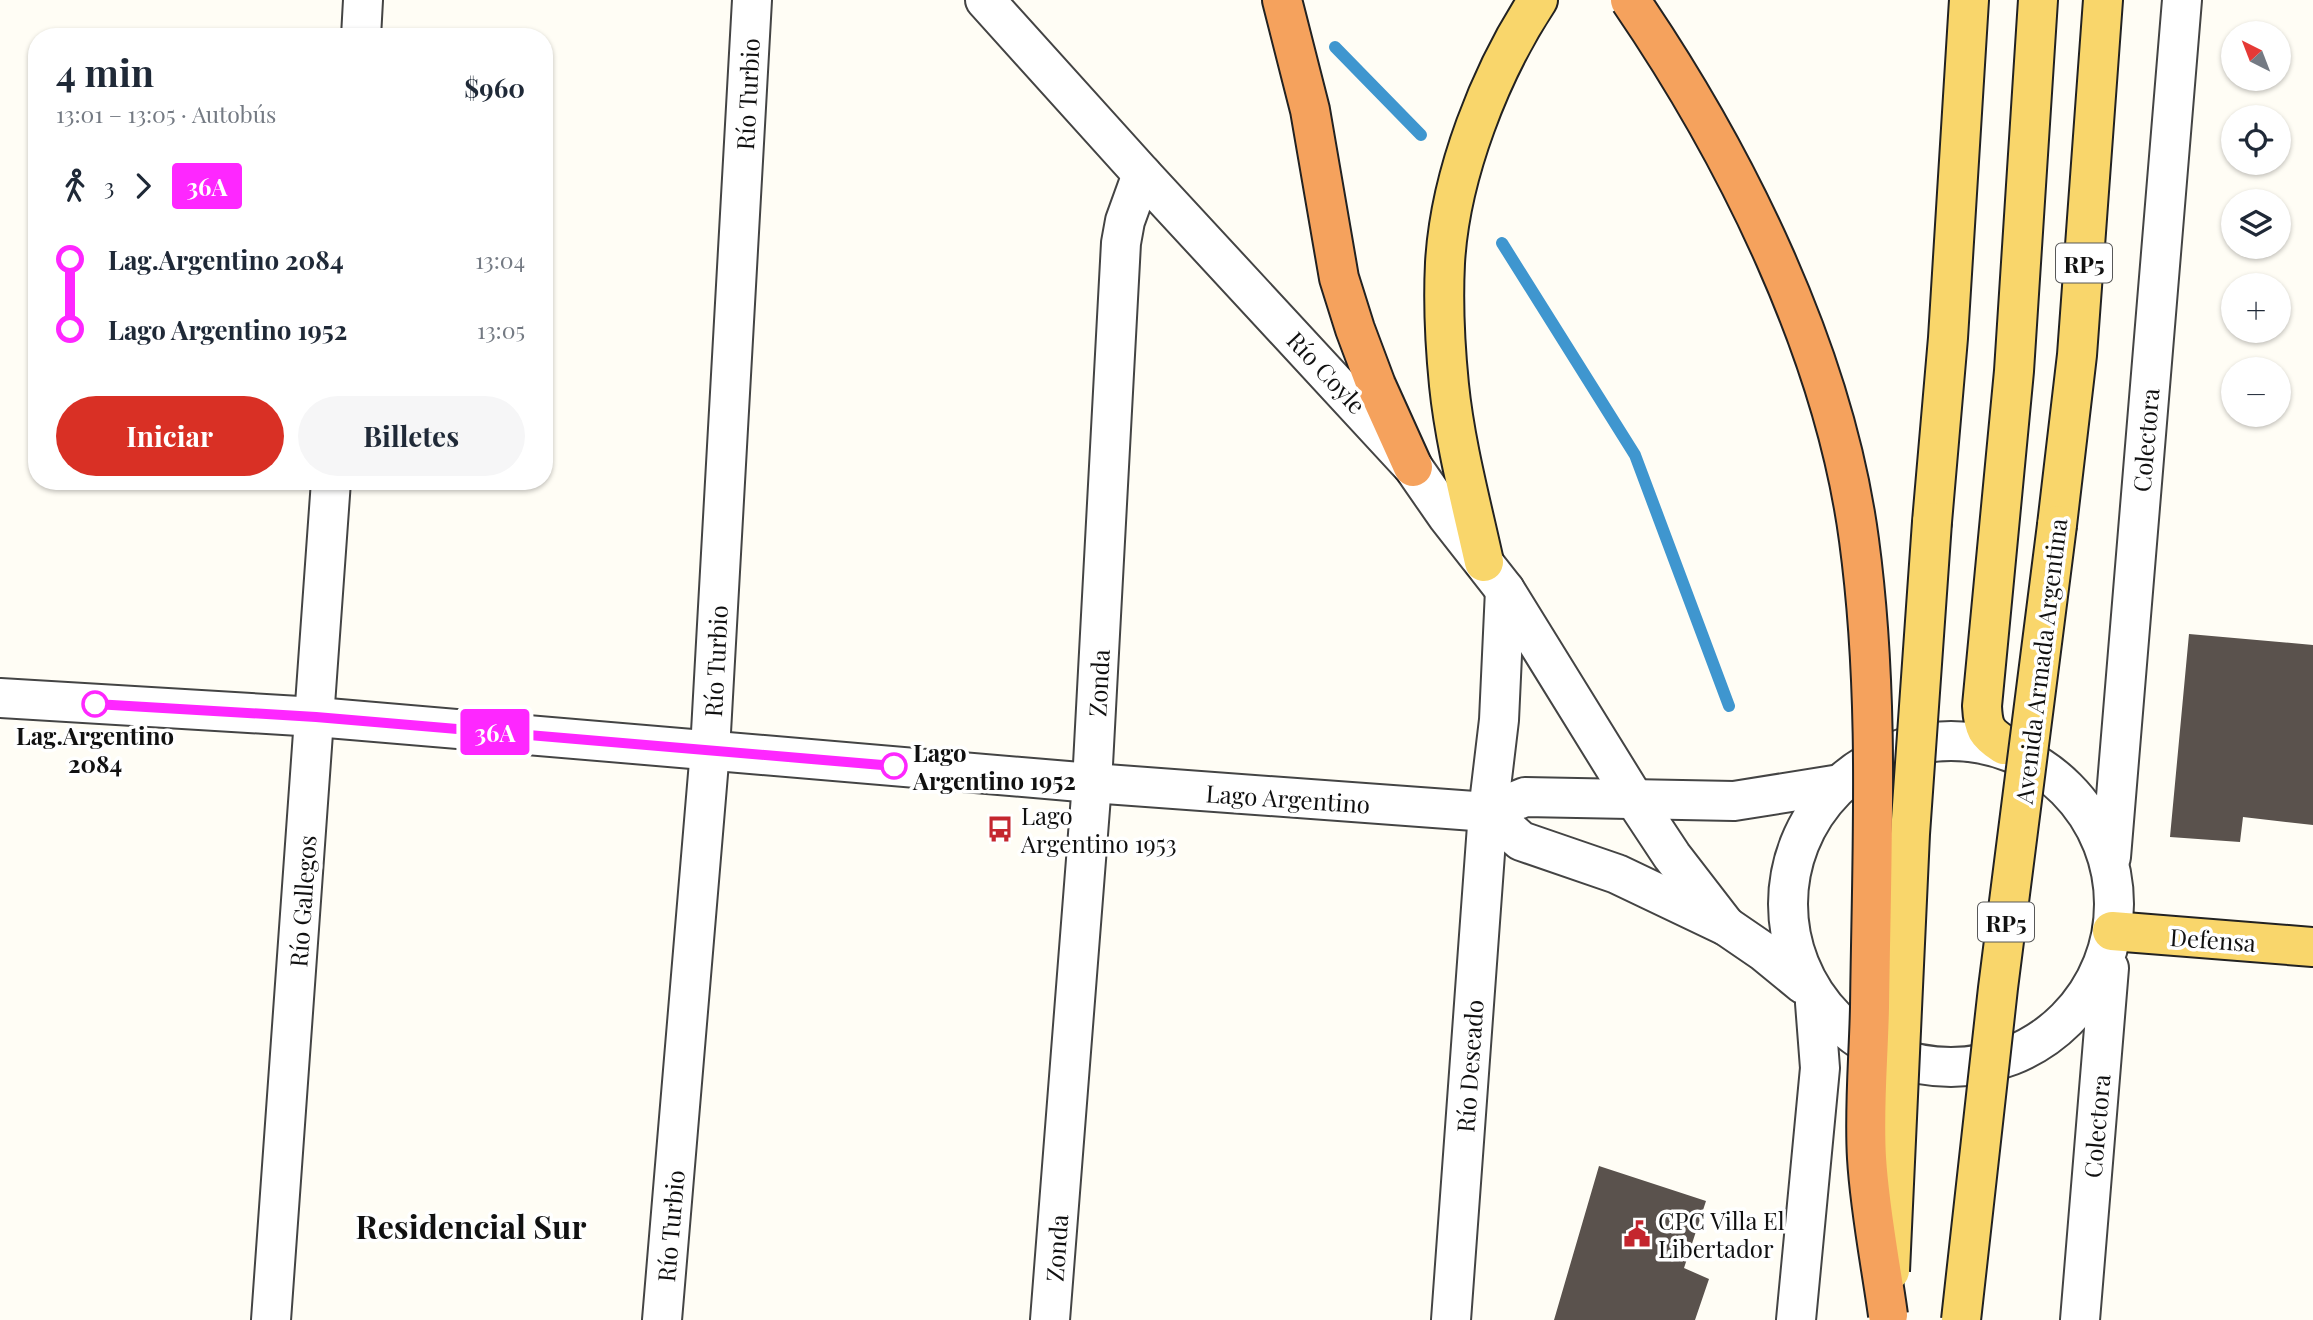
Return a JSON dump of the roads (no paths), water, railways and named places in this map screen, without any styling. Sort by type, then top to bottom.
[{"type":"highway","points":[[1282,0],[1310,110],[1339,278],[1376,385],[1413,467]]},
{"type":"highway","points":[[1630,0],[1704,115],[1772,252],[1825,391],[1845,466],[1859,537],[1871,666],[1874,764],[1867,1158],[1888,1317]]},
{"type":"main road","points":[[1494,576],[1461,456],[1449,386],[1445,261],[1453,206],[1469,144],[1496,73],[1538,0]]},
{"type":"main road","points":[[1888,1317],[1910,834],[1931,522],[1948,338],[1969,0]]},
{"type":"main road","points":[[2004,745],[1989,734],[1983,721],[1982,706],[2014,371],[2038,0]]},
{"type":"main road","name":"Avenida Armada Argentina","points":[[1961,1320],[2000,974],[2077,355],[2103,0]]},
{"type":"main road","name":"Defensa","points":[[2112,931],[2313,947]]},
{"type":"street","points":[[361,28],[363,0]]},
{"type":"street","name":"Río Turbio","points":[[662,1320],[710,750],[752,0]]},
{"type":"street","name":"Río Coyle","points":[[985,0],[1413,467],[1494,576],[1672,856],[1727,926]]},
{"type":"street","name":"Colectora","points":[[2109,880],[2182,0]]},
{"type":"street","name":"Zonda","points":[[1050,1320],[1092,783],[1121,243],[1125,221],[1142,174]]},
{"type":"street","name":"Río Gallegos","points":[[271,1320],[330,490]]},
{"type":"street","points":[[1488,813],[1499,720],[1494,576]]},
{"type":"street","name":"Lago Argentino","points":[[0,698],[316,717],[1092,783],[1488,813],[1525,797],[1734,801],[1834,785]]},
{"type":"street","name":"Lago Argentino","points":[[1488,813],[1521,841],[1617,874],[1727,926],[1765,953],[1843,1028],[1882,1052],[1933,1063],[1971,1065],[2021,1052],[2058,1031],[2082,1005],[2100,973],[2112,931],[2109,880],[2099,835],[2088,810],[2066,784],[2037,761],[2004,745],[1936,742],[1858,769],[1834,785],[1814,813],[1790,882],[1788,912],[1792,947],[1809,994]]},
{"type":"street","name":"Río Deseado","points":[[1451,1320],[1488,813]]},
{"type":"street","name":"Colectora","points":[[2080,1320],[2112,931]]},
{"type":"street","points":[[1797,1320],[1820,1069],[1809,994]]},
{"type":"waterway","points":[[1335,47],[1421,135]]},
{"type":"waterway","points":[[1502,243],[1635,455],[1729,706]]},
{"type":"place","name":"Lag.Argentino 2084","points":[[95,704]]},
{"type":"place","name":"Lago Argentino 1952","points":[[894,766]]},
{"type":"place","name":"Lago Argentino 1953","points":[[1000,829]]},
{"type":"place","name":"CPC Villa El Libertador","points":[[1637,1234]]},
{"type":"district","name":"Residencial Sur","points":[[471,1225]]}]
